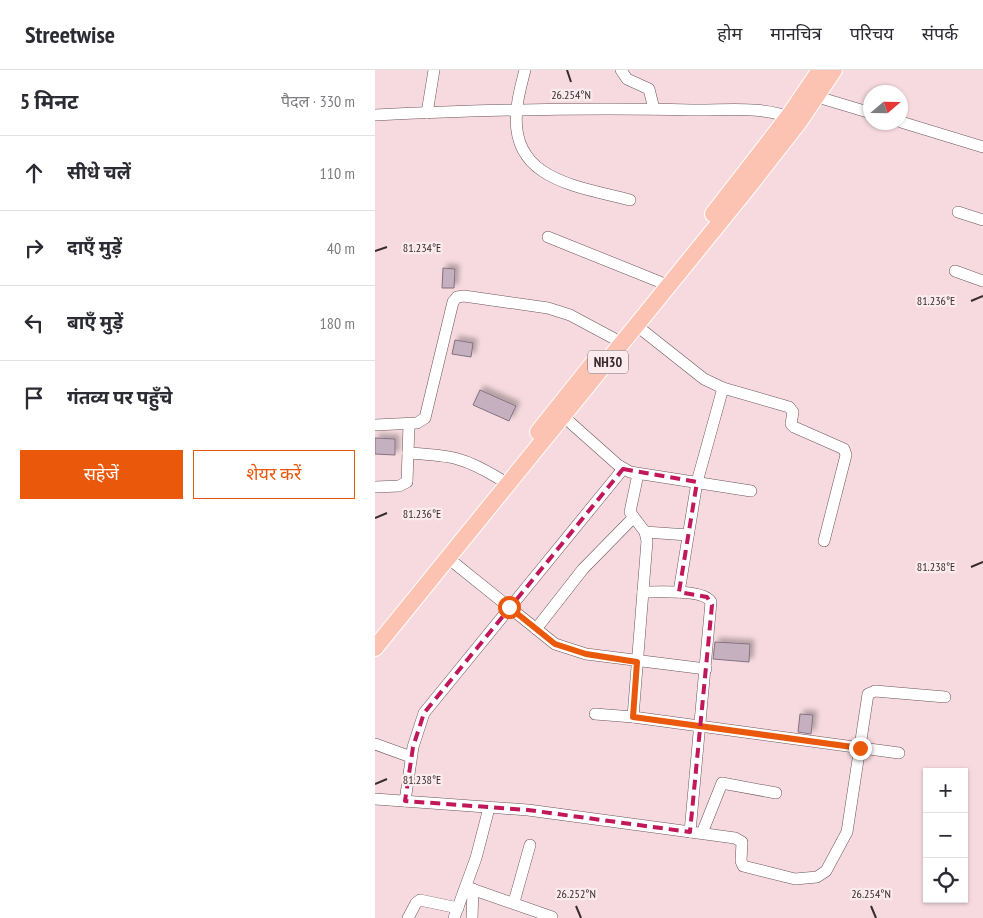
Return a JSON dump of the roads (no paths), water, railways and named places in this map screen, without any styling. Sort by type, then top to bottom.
[{"type":"highway","name":"NH30","points":[[375,648],[637,326],[793,120],[810,94],[820,70]]},
{"type":"highway","name":"NH30","points":[[810,94],[834,70]]},
{"type":"highway","name":"NH30","points":[[375,631],[793,120]]},
{"type":"street","points":[[427,112],[434,70]]},
{"type":"street","points":[[525,70],[517,108],[521,145],[525,154],[538,170],[570,184],[630,200]]},
{"type":"street","points":[[621,70],[627,79],[649,88],[654,109]]},
{"type":"street","points":[[810,94],[863,110]]},
{"type":"street","points":[[375,115],[517,108],[654,109],[764,112],[793,120]]},
{"type":"street","points":[[908,124],[983,147]]},
{"type":"street","points":[[958,212],[983,220]]},
{"type":"street","points":[[548,237],[659,282]]},
{"type":"street","points":[[955,272],[983,281]]},
{"type":"street","points":[[375,425],[409,424],[422,421],[428,413],[453,302],[457,296],[548,308],[570,315],[613,338]]},
{"type":"street","points":[[637,326],[695,374],[723,388],[789,408],[793,412],[791,424],[794,427],[844,449],[846,455],[824,540]]},
{"type":"street","points":[[679,592],[697,482],[723,388]]},
{"type":"street","points":[[564,417],[623,469],[638,474],[751,491]]},
{"type":"street","points":[[375,487],[405,484],[408,478],[409,424]]},
{"type":"street","points":[[408,453],[460,458],[471,462],[500,479]]},
{"type":"street","points":[[405,801],[411,758],[418,727],[432,702],[623,469]]},
{"type":"street","points":[[633,717],[647,541],[645,532],[633,518],[631,508],[638,474]]},
{"type":"street","points":[[536,629],[583,569],[633,518]]},
{"type":"street","points":[[645,532],[688,535]]},
{"type":"street","points":[[448,558],[555,644],[571,650],[637,662],[706,669]]},
{"type":"street","points":[[643,592],[679,592],[705,596],[711,602],[701,728],[696,833]]},
{"type":"street","points":[[375,799],[528,810],[741,840],[741,861],[743,866],[786,878],[821,876],[827,871],[847,832],[866,698],[870,692],[945,697]]},
{"type":"street","points":[[595,714],[633,717],[701,728],[899,753]]},
{"type":"street","points":[[375,744],[411,758]]},
{"type":"street","points":[[696,833],[721,783],[775,793]]},
{"type":"street","points":[[408,918],[416,903],[420,900],[456,913],[469,888],[489,808]]},
{"type":"street","points":[[514,902],[531,845]]},
{"type":"street","points":[[469,888],[514,902],[552,917]]},
{"type":"street","points":[[469,888],[473,918]]}]
